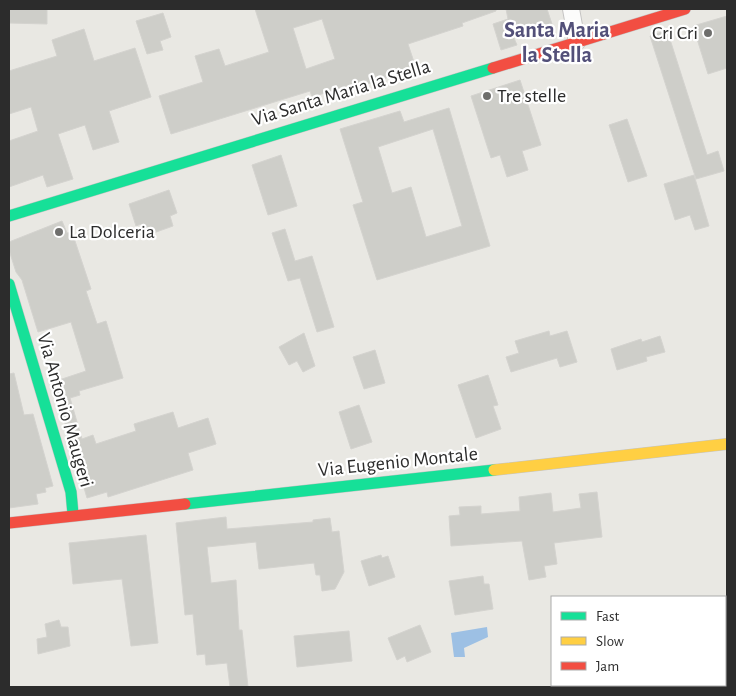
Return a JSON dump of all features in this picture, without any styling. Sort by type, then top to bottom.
[{"type":"street","points":[[570,9],[577,42]]},
{"type":"street","name":"Via Santa Maria la Stella","points":[[9,216],[685,9]]},
{"type":"street","name":"Via Antonio Maugeri","points":[[9,284],[71,492],[72,514],[9,523]]},
{"type":"street","name":"Via Eugenio Montale","points":[[72,514],[149,508],[727,444]]},
{"type":"water","points":[[487,627],[488,637],[464,648],[465,657],[454,657],[451,633]]},
{"type":"building","points":[[9,9],[47,9],[47,24],[9,23]]},
{"type":"building","points":[[255,9],[496,9],[496,11],[462,23],[463,26],[408,44],[416,68],[368,84],[366,80],[312,97],[310,91],[171,134],[159,96],[203,82],[195,56],[219,49],[225,66],[269,52]],"holes":[[[322,19],[335,59],[306,69],[293,28]]]},
{"type":"building","points":[[506,9],[547,9],[552,24],[514,38],[517,45],[501,50],[493,24],[508,19]]},
{"type":"building","points":[[163,13],[171,37],[160,41],[163,50],[147,54],[136,21]]},
{"type":"building","points":[[727,16],[727,68],[708,74],[693,26]]},
{"type":"building","points":[[84,29],[94,61],[135,48],[151,97],[109,111],[119,142],[93,150],[85,125],[58,134],[73,179],[47,187],[43,175],[9,187],[9,141],[38,131],[31,107],[9,114],[9,71],[57,56],[52,40]]},
{"type":"building","points":[[667,30],[707,155],[718,151],[724,171],[696,179],[650,36]]},
{"type":"building","points":[[520,80],[541,145],[522,151],[528,170],[507,177],[500,155],[491,158],[471,96]]},
{"type":"building","points":[[449,108],[490,246],[377,280],[353,205],[363,202],[340,129],[400,111],[404,122]],"holes":[[[433,129],[462,226],[426,237],[411,187],[392,193],[378,147]]]},
{"type":"building","points":[[627,119],[647,176],[628,182],[609,125]]},
{"type":"building","points":[[281,155],[297,206],[268,215],[252,165]]},
{"type":"building","points":[[694,175],[709,226],[695,230],[690,215],[675,220],[664,184]]},
{"type":"building","points":[[169,190],[177,213],[170,216],[173,226],[145,236],[141,224],[136,226],[129,204]]},
{"type":"building","points":[[62,221],[67,233],[72,232],[91,289],[86,291],[97,324],[106,321],[123,378],[79,391],[80,395],[70,398],[82,439],[93,435],[96,444],[136,431],[134,424],[173,412],[178,428],[208,418],[216,444],[188,453],[193,470],[108,497],[107,492],[87,498],[53,382],[86,371],[71,322],[38,332],[22,280],[16,272],[9,250],[9,242]]},
{"type":"building","points":[[285,229],[295,261],[312,256],[334,327],[317,332],[300,278],[288,281],[272,233]]},
{"type":"building","points":[[549,331],[550,336],[567,331],[577,362],[560,367],[557,358],[511,372],[506,357],[519,353],[515,341]]},
{"type":"building","points":[[304,333],[315,366],[303,372],[297,361],[289,365],[279,347]]},
{"type":"building","points":[[660,336],[665,352],[646,357],[647,361],[617,370],[611,349],[641,339],[642,342]]},
{"type":"building","points":[[375,350],[385,383],[364,389],[353,357]]},
{"type":"building","points":[[14,373],[24,415],[33,414],[53,486],[45,488],[46,492],[36,494],[38,504],[9,508],[9,374]]},
{"type":"building","points":[[488,375],[498,405],[493,406],[501,429],[476,438],[458,385]]},
{"type":"building","points":[[359,405],[372,442],[351,449],[339,412]]},
{"type":"building","points":[[597,492],[602,537],[554,543],[557,564],[544,566],[546,577],[529,580],[522,541],[451,546],[449,516],[460,515],[459,507],[481,506],[481,514],[520,511],[519,497],[551,493],[553,512],[581,508],[579,494]]},
{"type":"building","points":[[226,517],[227,529],[313,522],[313,520],[330,518],[332,532],[339,531],[344,572],[335,589],[322,591],[320,575],[316,575],[314,563],[259,569],[256,542],[207,547],[211,583],[236,580],[239,630],[242,630],[248,687],[230,687],[227,663],[206,665],[205,654],[197,655],[193,614],[185,615],[176,523]]},
{"type":"building","points":[[146,535],[158,643],[131,646],[122,579],[73,584],[69,543]]},
{"type":"building","points":[[381,555],[382,558],[388,556],[395,577],[369,586],[361,561]]},
{"type":"building","points":[[483,576],[484,584],[489,584],[493,609],[455,615],[449,581]]},
{"type":"building","points":[[59,620],[61,627],[68,627],[70,646],[38,654],[37,639],[47,637],[45,624]]},
{"type":"building","points":[[420,625],[431,652],[407,662],[405,656],[397,660],[388,638]]},
{"type":"building","points":[[349,631],[352,661],[297,667],[294,636]]},
{"type":"traffic: fast","points":[[9,216],[493,68]]},
{"type":"traffic: fast","points":[[9,284],[71,492],[73,514]]},
{"type":"traffic: fast","points":[[185,504],[494,470]]},
{"type":"traffic: slow","points":[[494,470],[727,444]]},
{"type":"traffic: jam","points":[[493,68],[685,9]]},
{"type":"traffic: jam","points":[[9,523],[185,504]]},
{"type":"place","name":"Cri Cri","points":[[708,33]]},
{"type":"place","name":"Tre stelle","points":[[487,96]]},
{"type":"place","name":"La Dolceria","points":[[59,232]]},
{"type":"district","name":"Santa Maria la Stella","points":[[557,42]]}]
